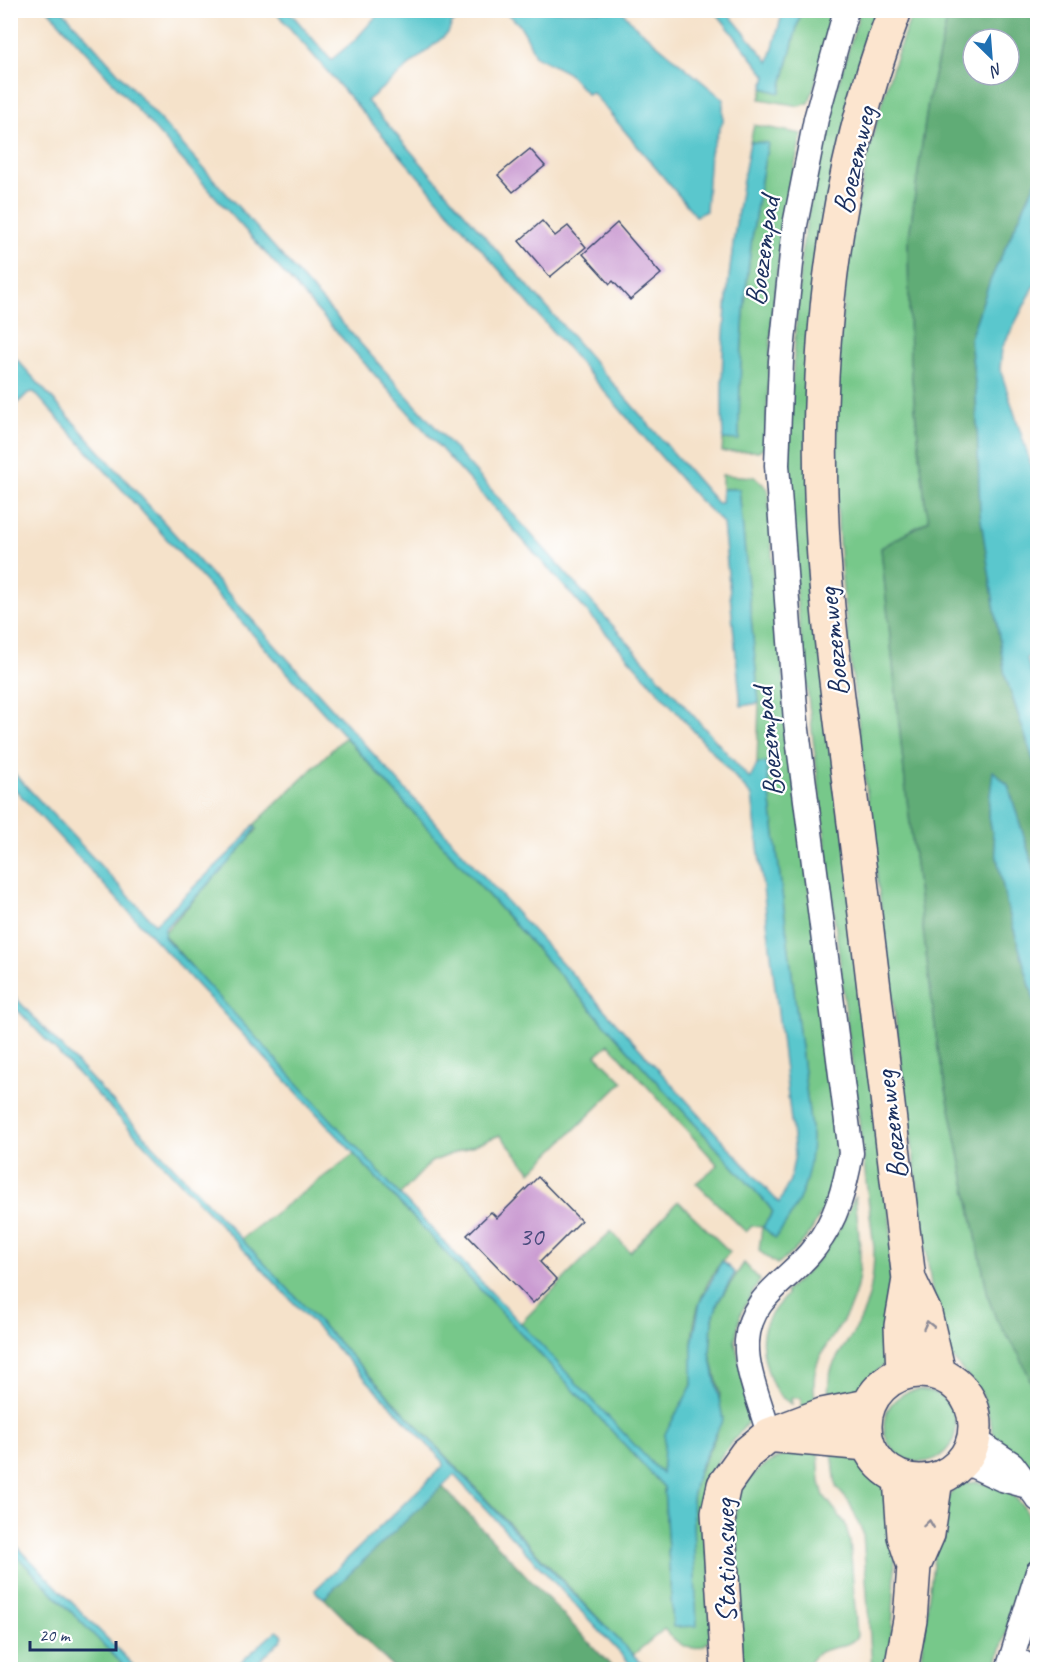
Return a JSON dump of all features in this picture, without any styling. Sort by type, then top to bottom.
[{"type":"main road","name":"Boezemweg","points":[[895,10],[881,49],[850,164],[831,275],[821,377],[820,477],[828,607],[909,1279],[901,1326],[903,1372]]},
{"type":"main road","name":"Boezemweg","points":[[909,1279],[925,1313],[939,1373]]},
{"type":"main road","points":[[921,1370],[939,1373],[953,1381],[969,1400],[976,1423],[969,1450],[956,1469],[936,1479],[918,1481],[900,1478],[886,1470],[875,1458],[867,1444],[865,1425],[868,1406],[882,1386],[903,1372],[921,1370]]},
{"type":"main road","name":"Stationsweg","points":[[728,1670],[718,1513],[724,1485],[733,1469],[746,1454],[769,1435],[822,1415],[868,1406]]},
{"type":"main road","points":[[769,1435],[867,1444]]},
{"type":"main road","points":[[900,1478],[904,1536],[914,1566]]},
{"type":"main road","points":[[902,1670],[910,1620],[914,1566],[928,1534],[936,1479]]},
{"type":"street","name":"Boezempad","points":[[769,1435],[749,1360],[748,1328],[756,1308],[815,1248],[831,1222],[844,1191],[851,1153],[796,722],[777,465],[781,361],[795,225],[816,119],[846,10]]},
{"type":"street","points":[[969,1450],[1002,1479],[1034,1493]]},
{"type":"street","points":[[1035,1670],[1010,1663],[1038,1572]]},
{"type":"green space","points":[[801,11],[837,11],[809,103],[799,106],[760,99],[763,88],[780,93]]},
{"type":"green space","points":[[860,11],[878,11],[813,296],[894,1267],[887,1361],[855,1395],[830,1406],[828,1392],[831,1370],[858,1325],[866,1306],[872,1278],[874,1248],[796,596],[788,440],[801,254],[816,169]]},
{"type":"green space","points":[[913,11],[952,11],[947,20],[928,102],[908,244],[910,361],[925,501],[930,520],[881,548],[906,791],[938,1050],[989,1300],[1022,1359],[1037,1395],[1039,1423],[1037,1475],[995,1438],[982,1394],[947,1352],[936,1322],[886,945],[841,568],[836,427],[845,285],[870,145],[889,77]]},
{"type":"green space","points":[[952,11],[1037,11],[1037,179],[990,281],[970,339],[976,391],[980,513],[1005,675],[1037,771],[1037,879],[1008,785],[994,772],[988,812],[1006,902],[1037,1010],[1037,1396],[1020,1356],[996,1319],[989,1300],[938,1050],[906,791],[881,548],[929,520],[910,361],[908,244],[928,102],[947,20]]},
{"type":"green space","points":[[754,125],[802,134],[786,212],[775,290],[766,447],[758,451],[722,452],[723,439],[739,439],[746,290],[755,217],[768,143],[750,142]]},
{"type":"green space","points":[[722,475],[755,477],[768,489],[776,614],[837,1123],[835,1163],[825,1202],[806,1237],[793,1252],[777,1264],[759,1251],[762,1227],[752,1226],[746,1232],[696,1183],[718,1165],[609,1044],[596,1055],[623,1082],[531,1172],[500,1135],[431,1162],[400,1195],[233,1014],[163,934],[255,832],[257,829],[253,826],[345,737],[768,1205],[773,1212],[763,1227],[775,1237],[812,1138],[766,763],[757,764],[759,703],[739,489],[722,489]]},
{"type":"green space","points":[[354,1154],[664,1487],[673,1626],[693,1556],[692,1498],[695,1481],[716,1435],[720,1394],[710,1353],[712,1322],[718,1302],[744,1263],[760,1280],[741,1313],[735,1341],[750,1409],[748,1422],[717,1462],[709,1487],[712,1639],[698,1647],[686,1647],[664,1629],[633,1655],[241,1239]]},
{"type":"green space","points":[[855,1196],[860,1260],[854,1297],[848,1313],[819,1360],[814,1389],[817,1408],[801,1410],[801,1398],[791,1398],[792,1404],[777,1392],[773,1384],[765,1363],[763,1332],[771,1314],[787,1295],[786,1291],[819,1259],[835,1237]]},
{"type":"green space","points":[[678,1201],[730,1252],[714,1272],[698,1307],[693,1332],[692,1382],[668,1440],[663,1474],[654,1468],[520,1324],[611,1231],[630,1252]]},
{"type":"green space","points":[[927,1390],[946,1400],[954,1412],[956,1426],[954,1440],[946,1452],[934,1460],[913,1462],[894,1452],[886,1440],[884,1419],[894,1400],[906,1392]]},
{"type":"green space","points":[[797,1450],[818,1451],[820,1482],[824,1496],[845,1523],[850,1542],[857,1636],[845,1645],[817,1654],[807,1669],[742,1669],[734,1548],[737,1503],[742,1489],[753,1475],[773,1460]]},
{"type":"green space","points":[[832,1451],[859,1462],[867,1468],[886,1490],[894,1511],[895,1579],[888,1669],[872,1669],[863,1533],[849,1502],[836,1487]]},
{"type":"green space","points":[[977,1482],[1011,1494],[1026,1510],[1033,1533],[1033,1546],[995,1669],[919,1670],[940,1512],[953,1489],[961,1484]]},
{"type":"green space","points":[[441,1485],[614,1669],[395,1669],[324,1598]]},
{"type":"green space","points":[[11,1550],[127,1669],[11,1669]]},
{"type":"water","points":[[49,11],[63,11],[750,779],[757,764],[766,762],[812,1138],[809,1166],[802,1191],[791,1215],[775,1238],[763,1227],[773,1212],[768,1205],[34,392],[28,393],[11,410],[11,379],[14,373],[11,366],[11,353],[779,1203],[790,1180],[795,1154],[752,796]]},
{"type":"water","points":[[275,11],[289,11],[331,60],[355,40],[381,11],[471,11],[452,23],[448,33],[367,101],[717,503],[721,503],[722,489],[739,489],[759,703],[741,706],[723,523],[696,497]]},
{"type":"water","points":[[501,11],[622,11],[634,25],[723,99],[723,121],[710,152],[706,211],[696,216],[592,92],[587,94],[568,73],[535,56],[526,35],[518,24]]},
{"type":"water","points":[[715,11],[726,11],[769,62],[783,11],[801,11],[780,93],[763,88],[766,76]]},
{"type":"water","points":[[750,142],[768,143],[755,217],[746,290],[739,440],[723,439],[724,327],[737,215]]},
{"type":"water","points":[[1037,179],[1037,281],[1002,348],[1000,369],[1037,483],[1037,654],[1034,652],[1027,658],[1037,696],[1037,771],[1005,675],[980,513],[976,391],[970,339],[990,281]]},
{"type":"water","points":[[11,770],[155,924],[239,844],[253,826],[256,826],[243,846],[165,928],[164,937],[400,1195],[662,1474],[665,1434],[692,1385],[692,1344],[700,1302],[722,1261],[735,1273],[718,1302],[712,1322],[710,1353],[723,1419],[698,1471],[692,1498],[697,1626],[673,1627],[664,1487],[11,785]]},
{"type":"water","points":[[993,771],[1008,785],[1037,879],[1037,1010],[1006,902],[988,812]]},
{"type":"water","points":[[11,993],[570,1590],[646,1668],[635,1669],[454,1475],[324,1598],[316,1593],[315,1590],[444,1465],[443,1461],[11,1003]]},
{"type":"water","points":[[10,1540],[137,1669],[127,1669],[11,1550]]},
{"type":"water","points":[[277,1630],[283,1636],[281,1640],[251,1669],[233,1669]]},
{"type":"building","points":[[530,149],[545,166],[513,192],[498,175]]},
{"type":"building","points":[[542,221],[555,236],[568,226],[586,247],[550,277],[519,241]]},
{"type":"building","points":[[617,223],[661,274],[630,300],[613,281],[610,284],[583,254]]},
{"type":"building","points":[[538,1177],[581,1221],[540,1262],[557,1280],[533,1303],[467,1235],[491,1212],[497,1218]]}]
